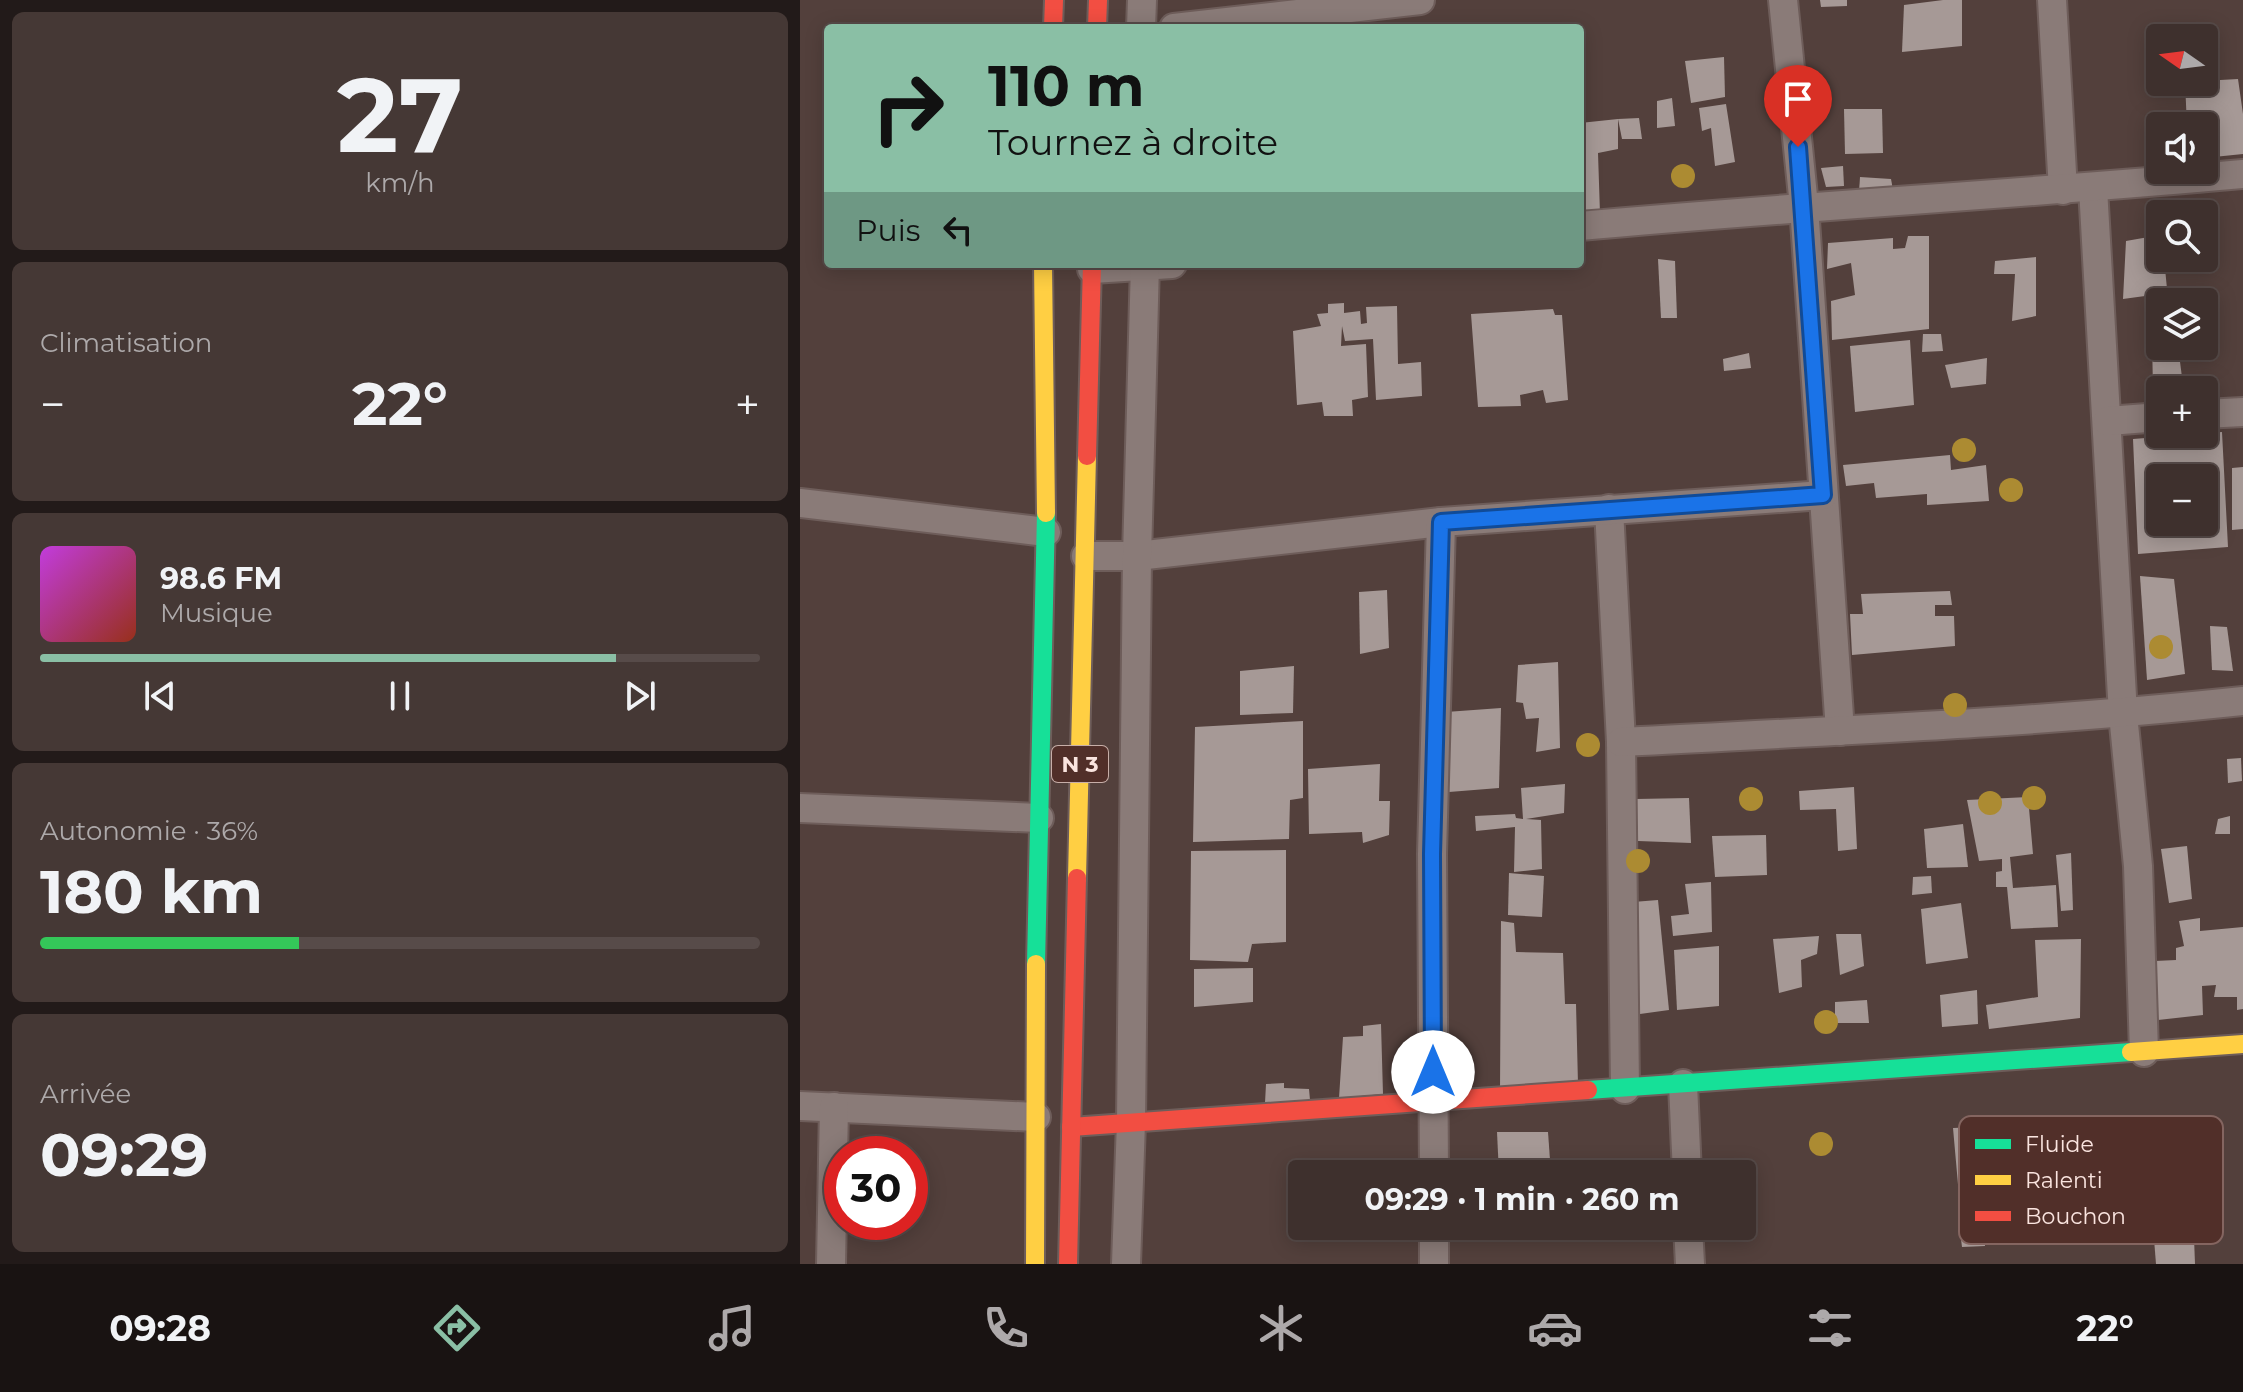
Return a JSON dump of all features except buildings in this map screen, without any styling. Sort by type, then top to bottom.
[{"type":"main road","points":[[1053,24],[1054,0]]},
{"type":"main road","points":[[1097,24],[1098,0]]},
{"type":"main road","name":"N 3","points":[[1035,1264],[1039,818],[1046,532],[1043,268]]},
{"type":"main road","name":"N 3","points":[[1068,1264],[1092,268]]},
{"type":"main road","points":[[1071,1127],[2243,1044]]},
{"type":"street","points":[[1141,24],[1142,0]]},
{"type":"street","points":[[1209,24],[1420,0]]},
{"type":"street","points":[[1783,0],[1804,206],[1840,731]]},
{"type":"street","points":[[2052,0],[2063,190]]},
{"type":"street","points":[[1584,226],[2243,174]]},
{"type":"street","points":[[2093,188],[2123,714],[2138,866],[2144,1052]]},
{"type":"street","points":[[1126,1264],[1131,1122],[1137,556],[1154,268]]},
{"type":"street","points":[[2218,413],[2243,412]]},
{"type":"street","points":[[2108,421],[2146,418]]},
{"type":"street","points":[[1086,556],[1137,556],[1441,522],[1823,495]]},
{"type":"street","points":[[800,503],[1046,532]]},
{"type":"street","points":[[1609,509],[1621,742],[1625,1089]]},
{"type":"street","points":[[1434,1160],[1432,854],[1441,522]]},
{"type":"street","points":[[1621,742],[2123,714],[2243,701]]},
{"type":"street","points":[[800,808],[1039,818]]},
{"type":"street","points":[[1683,1084],[1686,1160]]},
{"type":"street","points":[[800,1106],[1036,1117]]},
{"type":"street","points":[[831,1264],[834,1107]]},
{"type":"street","points":[[1434,1240],[1434,1264]]},
{"type":"street","points":[[1689,1240],[1690,1264]]},
{"type":"traffic: fast","points":[[1036,964],[1046,513]]},
{"type":"traffic: fast","points":[[1588,1090],[2131,1052]]},
{"type":"traffic: slow","points":[[1043,268],[1046,513]]},
{"type":"traffic: slow","points":[[1077,878],[1087,456]]},
{"type":"traffic: slow","points":[[1035,1264],[1036,964]]},
{"type":"traffic: slow","points":[[2131,1052],[2243,1044]]},
{"type":"traffic: jam","points":[[1053,24],[1054,0]]},
{"type":"traffic: jam","points":[[1097,24],[1098,0]]},
{"type":"traffic: jam","points":[[1087,456],[1092,268]]},
{"type":"traffic: jam","points":[[1068,1264],[1077,878]]},
{"type":"traffic: jam","points":[[1071,1127],[1588,1090]]},
{"type":"route","points":[[1433,1072],[1432,854],[1441,522],[1823,495],[1798,147]]}]
